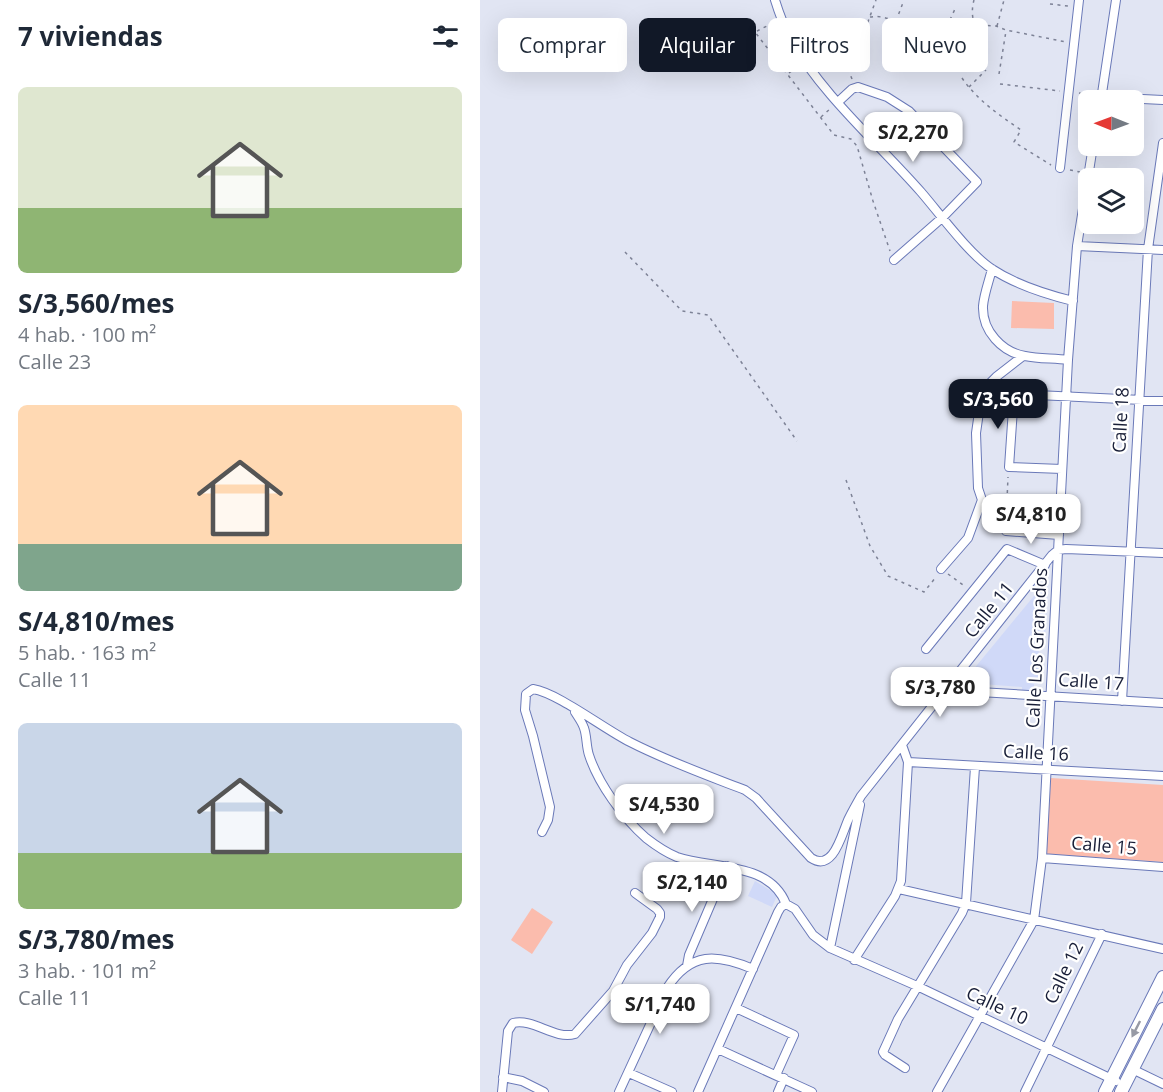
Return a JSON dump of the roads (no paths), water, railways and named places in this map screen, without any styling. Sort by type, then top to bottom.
[{"type":"main road","points":[[1105,1092],[1163,977]]},
{"type":"main road","points":[[1122,1089],[1163,1009]]},
{"type":"street","points":[[775,0],[790,38],[806,62],[838,102],[891,158],[980,260],[1011,280],[1049,295],[1073,301]]},
{"type":"street","points":[[1103,90],[1116,0]]},
{"type":"street","points":[[1060,168],[1078,4]]},
{"type":"street","points":[[838,102],[852,89],[858,87],[887,97],[909,111],[977,182],[943,217],[894,260]]},
{"type":"street","points":[[1144,100],[1163,100]]},
{"type":"street","name":"Calle 18","points":[[1122,701],[1148,249],[1163,143]]},
{"type":"street","name":"Calle Los Granados","points":[[937,1092],[1034,920],[1042,858],[1068,360],[1077,246],[1091,156]]},
{"type":"street","points":[[1077,246],[1163,250]]},
{"type":"street","points":[[992,269],[983,305],[984,321],[990,334],[1004,347],[1023,356],[1068,360]]},
{"type":"street","points":[[941,569],[968,538],[982,500],[978,488],[976,433],[981,398],[988,385],[996,377],[1023,356]]},
{"type":"street","points":[[1062,469],[1009,467],[1014,394],[1163,401]]},
{"type":"street","points":[[1006,531],[1059,535]]},
{"type":"street","points":[[927,649],[1007,549],[1045,565]]},
{"type":"street","points":[[1058,550],[1163,553]]},
{"type":"street","name":"Calle 11","points":[[574,708],[627,741],[654,754],[745,790],[756,798],[811,858],[818,861],[826,859],[834,853],[849,817],[861,796],[1058,550]]},
{"type":"street","points":[[542,832],[548,820],[550,807],[525,710],[525,697],[529,691],[537,690],[574,708]]},
{"type":"street","name":"Calle 17","points":[[945,690],[1163,703]]},
{"type":"street","name":"Calle 10","points":[[574,708],[585,729],[589,757],[613,800],[646,838],[676,856],[727,866],[767,880],[781,893],[786,904],[795,909],[813,935],[830,948],[1046,1047],[1111,1079],[1122,1089]]},
{"type":"street","points":[[854,960],[899,889],[903,873],[908,762],[902,745]]},
{"type":"street","name":"Calle 16","points":[[908,762],[1163,776]]},
{"type":"street","points":[[905,1068],[883,1052],[898,1019],[966,903],[975,767]]},
{"type":"street","points":[[830,948],[861,796]]},
{"type":"street","name":"Calle 15","points":[[1042,858],[1163,867]]},
{"type":"street","points":[[687,966],[688,955],[727,866]]},
{"type":"street","points":[[899,889],[1163,949]]},
{"type":"street","points":[[502,1092],[508,1031],[513,1023],[524,1022],[563,1035],[575,1034],[612,991],[627,965],[652,933],[660,912],[635,892]]},
{"type":"street","points":[[698,1092],[779,909],[786,904]]},
{"type":"street","name":"Calle 12","points":[[1025,1092],[1102,934]]},
{"type":"street","points":[[619,1092],[675,975],[700,959],[713,958],[728,960],[753,969]]},
{"type":"street","points":[[736,1008],[794,1035],[780,1076],[778,1092]]},
{"type":"street","points":[[718,1049],[812,1092]]},
{"type":"street","points":[[1132,1069],[1163,1084]]},
{"type":"street","points":[[629,1072],[672,1092]]},
{"type":"street","points":[[503,1077],[522,1081],[544,1092]]}]
